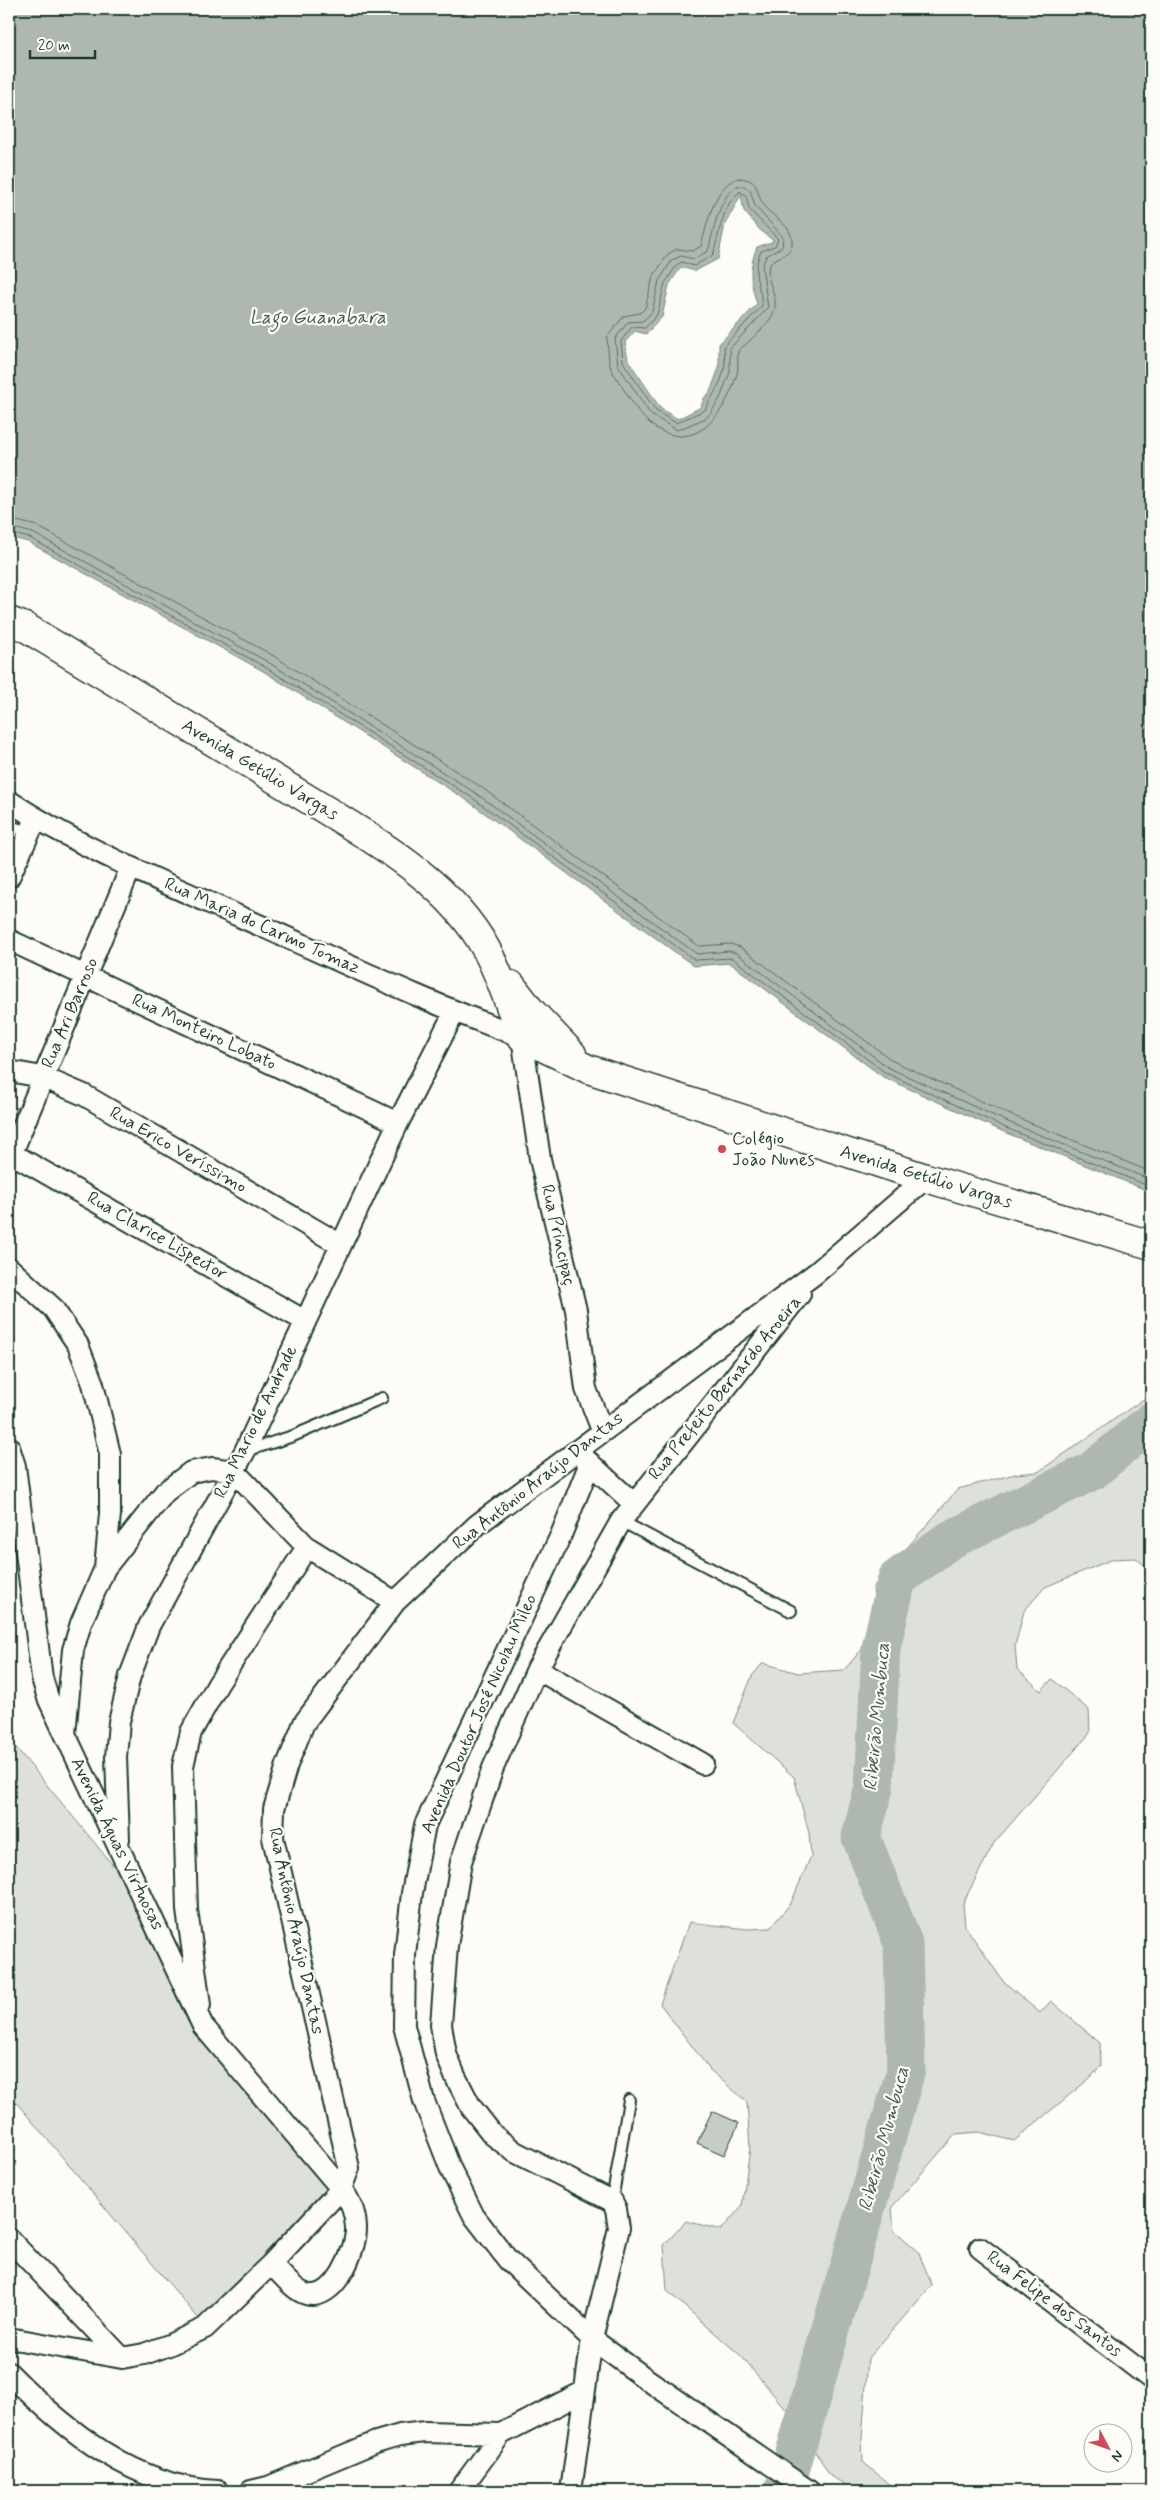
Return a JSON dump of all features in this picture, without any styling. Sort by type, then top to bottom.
[{"type":"main road","name":"Avenida Getúlio Vargas","points":[[9,620],[25,627],[373,839],[434,884],[461,912],[531,1011],[588,1069]]},
{"type":"main road","name":"Avenida Getúlio Vargas","points":[[486,949],[522,1037],[588,1069],[926,1178],[1151,1244]]},
{"type":"street","name":"Rua Maria do Carmo Tomaz","points":[[9,801],[33,826],[131,867],[454,1013],[522,1037]]},
{"type":"street","points":[[9,877],[33,826]]},
{"type":"street","name":"Rua Ari Barroso","points":[[10,1155],[131,867]]},
{"type":"street","name":"Rua Monteiro Lobato","points":[[9,940],[398,1123]]},
{"type":"street","name":"Rua Mario de Andrade","points":[[119,1846],[116,1757],[119,1722],[130,1676],[150,1626],[245,1451],[398,1123],[454,1013]]},
{"type":"street","name":"Rua Principaç","points":[[522,1037],[540,1159],[576,1310],[586,1389],[602,1430]]},
{"type":"street","name":"Rua Erico Veríssimo","points":[[9,1071],[42,1077],[84,1095],[341,1245]]},
{"type":"street","name":"Rua Clarice Lispector","points":[[10,1155],[305,1321]]},
{"type":"street","name":"Rua Antônio Araújo Dantas","points":[[122,2358],[144,2354],[169,2345],[205,2328],[271,2264],[341,2189],[349,2168],[273,1838],[274,1809],[287,1765],[304,1723],[395,1602],[477,1524],[583,1457],[602,1430],[816,1273],[926,1178]]},
{"type":"street","points":[[9,1268],[53,1308],[78,1345],[93,1384],[110,1454],[110,1514],[106,1568]]},
{"type":"street","name":"Rua Prefeito Bernardo Aroeira","points":[[612,2201],[515,2152],[493,2135],[471,2107],[455,2076],[446,2054],[441,2025],[447,1946],[461,1862],[494,1768],[537,1669],[620,1521],[816,1273]]},
{"type":"street","name":"Avenida Águas Virtuosas","points":[[9,1447],[42,1678],[48,1698],[65,1736],[119,1846],[202,2026],[341,2189]]},
{"type":"street","points":[[583,1457],[633,1503]]},
{"type":"street","name":"Avenida Doutor José Nicolau Mileo","points":[[583,1457],[561,1535],[426,1825],[412,1893],[405,1955],[404,2026],[424,2101],[451,2170],[474,2216],[508,2260],[592,2338],[645,2378],[809,2491]]},
{"type":"street","points":[[65,1736],[73,1650],[81,1622],[106,1568],[165,1492],[191,1472],[204,1469],[234,1472],[307,1547],[395,1602]]},
{"type":"street","points":[[202,2026],[187,1910],[183,1766],[191,1732],[204,1706],[307,1547]]},
{"type":"street","points":[[537,1669],[703,1764]]},
{"type":"street","points":[[271,2264],[305,2294],[319,2293],[336,2280],[351,2257],[356,2228],[354,2208],[341,2189]]},
{"type":"street","points":[[571,2491],[583,2392],[592,2338],[619,2228],[616,2209],[612,2201]]},
{"type":"street","points":[[9,2239],[122,2358]]},
{"type":"street","name":"Rua Felipe dos Santos","points":[[980,2248],[1151,2379]]},
{"type":"street","points":[[9,2338],[122,2358]]},
{"type":"street","points":[[11,2379],[71,2430],[118,2461],[170,2484],[218,2491]]},
{"type":"street","points":[[459,2491],[501,2434],[583,2392]]},
{"type":"street","points":[[251,2491],[268,2488],[376,2442],[400,2434],[425,2432],[501,2434]]},
{"type":"lane","points":[[9,826],[33,826]]},
{"type":"lane","points":[[245,1451],[294,1436],[382,1398]]},
{"type":"lane","points":[[620,1521],[791,1611]]},
{"type":"lane","points":[[612,2201],[629,2100]]},
{"type":"shaded area","points":[[1148,1396],[1151,1402],[1151,1571],[1136,1558],[1113,1559],[1045,1587],[1024,1611],[1015,1646],[1017,1669],[1041,1691],[1052,1679],[1089,1710],[1090,1733],[994,1843],[963,1903],[965,1926],[1003,1981],[1040,2013],[1051,2001],[1100,2043],[1101,2066],[1090,2078],[1014,2141],[979,2132],[956,2134],[892,2207],[894,2230],[918,2251],[932,2285],[868,2358],[862,2439],[863,2462],[897,2491],[857,2491],[830,2476],[804,2431],[741,2356],[667,2291],[664,2245],[686,2221],[721,2230],[742,2206],[750,2148],[747,2102],[710,2070],[660,2004],[689,1922],[747,1929],[770,1928],[791,1903],[811,1856],[809,1833],[794,1777],[733,1723],[752,1676],[763,1663],[798,1673],[844,1670],[876,1633],[873,1587],[958,1489],[1015,1474],[1038,1472]]},
{"type":"shaded area","points":[[9,1739],[121,1875],[188,2022],[336,2190],[204,2325],[9,2094]]},
{"type":"water","name":"Lago Guanabara","points":[[9,9],[1151,9],[1151,1192],[1004,1132],[883,1077],[730,963],[694,966],[468,801],[263,671],[28,542],[9,537]],"holes":[[[741,195],[744,211],[760,230],[774,241],[757,247],[752,262],[751,276],[757,304],[719,344],[719,368],[710,392],[704,398],[701,407],[678,419],[661,409],[628,360],[625,342],[635,331],[646,334],[662,317],[669,285],[681,267],[695,271],[718,259],[725,224]]]},
{"type":"building","points":[[712,2111],[739,2123],[724,2155],[697,2143]]},
{"type":"waterway","name":"Ribeirão Mumbuca","points":[[784,2491],[906,2070],[903,1943],[861,1837],[874,1787],[881,1648],[897,1579],[948,1541],[1092,1471],[1151,1422]]},
{"type":"place","name":"Colégio João Nunes","points":[[722,1149]]}]
